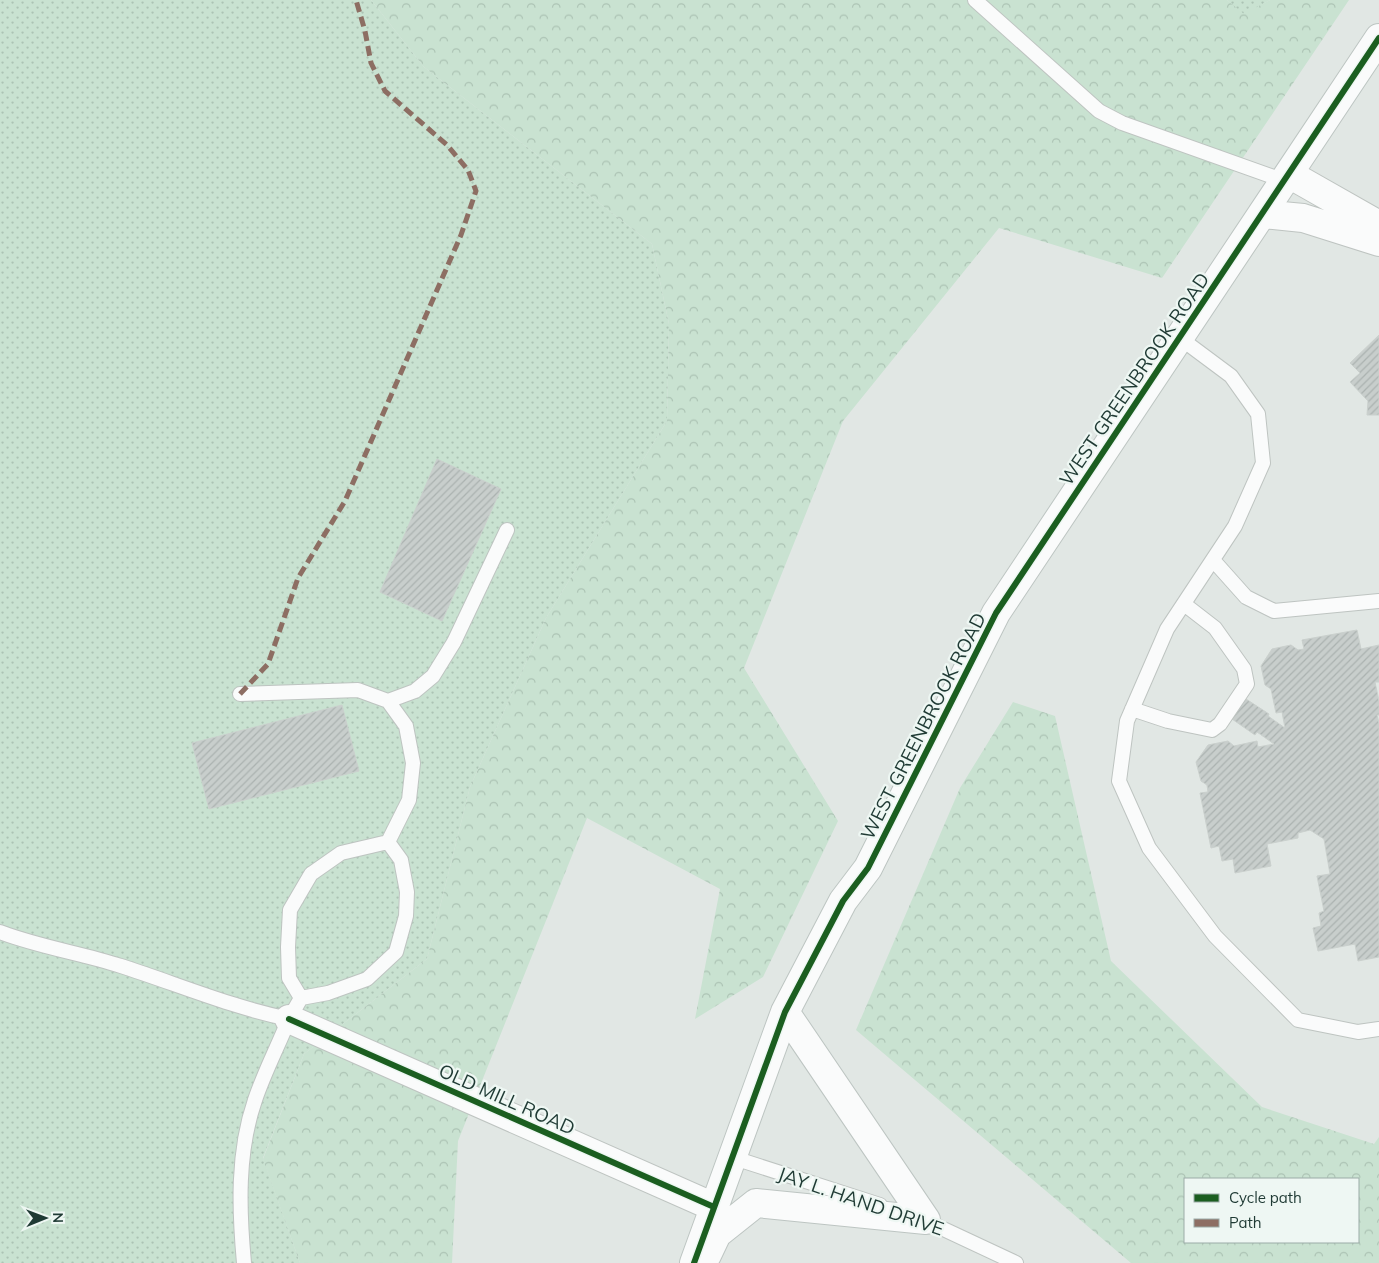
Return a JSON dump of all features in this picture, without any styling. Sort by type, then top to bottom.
[{"type":"street","name":"WEST GREENBROOK ROAD","points":[[694,1263],[785,1012],[843,901],[868,868],[996,613],[1379,38]]},
{"type":"street","points":[[1287,177],[1379,225]]},
{"type":"street","points":[[1263,214],[1303,218],[1379,242]]},
{"type":"street","name":"OLD MILL ROAD","points":[[295,1008],[714,1207]]},
{"type":"street","points":[[785,1012],[926,1220]]},
{"type":"street","points":[[703,1263],[717,1234],[756,1203],[926,1220]]},
{"type":"lane","points":[[975,0],[1099,111],[1122,123],[1287,177]]},
{"type":"lane","points":[[1180,338],[1231,376],[1258,414],[1263,463],[1235,526],[1167,629],[1127,722],[1119,781],[1149,848],[1209,928],[1298,1020],[1358,1032],[1379,1029]]},
{"type":"lane","points":[[388,700],[415,691],[433,676],[454,642],[507,530]]},
{"type":"lane","points":[[1213,560],[1246,597],[1274,611],[1379,602]]},
{"type":"lane","points":[[1132,709],[1168,722],[1212,730],[1220,724],[1247,684],[1244,669],[1215,628],[1184,604]]},
{"type":"lane","points":[[240,694],[358,690],[388,700],[406,726],[413,763],[409,800],[388,842]]},
{"type":"lane","points":[[244,1263],[240,1226],[241,1159],[254,1101],[295,1008],[289,978],[290,910],[311,874],[340,853],[388,842]]},
{"type":"lane","points":[[0,932],[20,940],[120,965],[258,1012],[295,1008],[328,993],[367,979],[396,952],[406,916],[406,892],[401,860],[388,842]]},
{"type":"lane","name":"JAY L. HAND DRIVE","points":[[731,1157],[926,1220],[1016,1263]]},
{"type":"green space","points":[[0,0],[371,0],[424,67],[652,244],[669,324],[667,421],[546,618],[470,787],[427,959],[304,1054],[263,1158],[300,1263],[0,1263]]},
{"type":"green space","points":[[371,0],[1227,0],[1244,14],[1270,0],[1349,0],[1162,278],[999,228],[843,421],[744,668],[838,821],[763,977],[695,1019],[720,889],[587,818],[458,1141],[452,1263],[300,1263],[263,1159],[304,1054],[427,959],[470,787],[546,618],[667,421],[669,324],[652,244],[424,67]]},
{"type":"green space","points":[[1227,0],[1270,0],[1244,15]]},
{"type":"green space","points":[[1013,702],[1055,716],[1111,961],[1262,1107],[1374,1144],[1379,1137],[1379,1263],[1131,1263],[856,1030],[960,788]]},
{"type":"building","points":[[1379,335],[1379,415],[1367,415],[1368,401],[1350,382],[1360,373],[1350,363]]},
{"type":"building","points":[[437,459],[501,489],[442,621],[380,592]]},
{"type":"building","points":[[1357,630],[1361,649],[1379,645],[1379,682],[1375,682],[1379,701],[1379,715],[1377,715],[1379,723],[1379,957],[1358,961],[1355,944],[1318,951],[1313,928],[1321,926],[1319,913],[1324,911],[1317,876],[1330,874],[1324,839],[1310,830],[1298,833],[1298,838],[1267,844],[1271,866],[1235,873],[1233,859],[1222,861],[1219,846],[1211,848],[1200,793],[1208,792],[1207,785],[1201,781],[1196,762],[1208,745],[1228,741],[1234,746],[1257,741],[1258,747],[1274,744],[1257,732],[1255,735],[1232,719],[1246,699],[1269,714],[1268,716],[1285,728],[1282,712],[1276,713],[1271,689],[1265,685],[1261,666],[1272,649],[1291,645],[1298,650],[1304,649],[1302,640]]},
{"type":"building","points":[[342,705],[359,771],[209,809],[192,743]]},
{"type":"marked path","points":[[240,694],[268,664],[298,578],[345,501],[461,235],[476,191],[468,170],[447,145],[385,91],[371,63],[365,31],[356,0]]},
{"type":"cycle path","points":[[694,1263],[785,1012],[843,901],[868,868],[996,613],[1379,38]]},
{"type":"cycle path","points":[[289,1019],[714,1207]]}]
